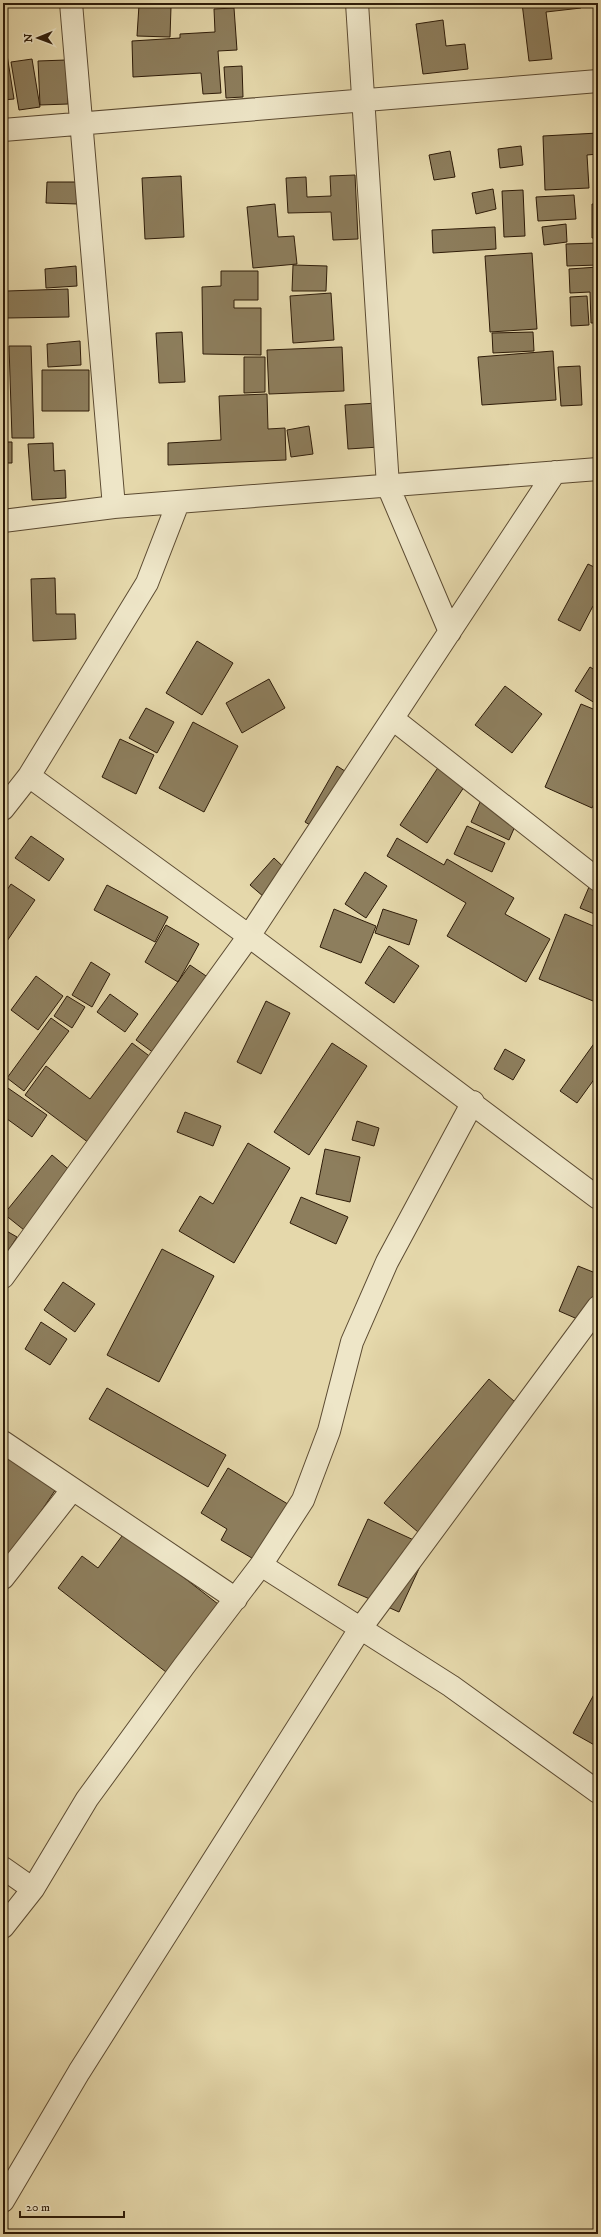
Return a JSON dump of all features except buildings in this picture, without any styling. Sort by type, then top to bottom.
[{"type":"street","points":[[71,3],[114,507]]},
{"type":"street","points":[[357,3],[388,486],[450,632]]},
{"type":"street","points":[[3,130],[598,81]]},
{"type":"street","points":[[3,521],[114,507],[598,469]]},
{"type":"street","points":[[3,1277],[249,936],[555,472]]},
{"type":"street","points":[[3,810],[29,776],[148,583],[178,503]]},
{"type":"street","points":[[393,719],[598,880]]},
{"type":"street","points":[[29,776],[249,936],[473,1102],[598,1198]]},
{"type":"street","points":[[3,1927],[33,1889],[87,1800],[184,1666],[261,1565],[303,1500],[329,1431],[352,1342],[387,1262],[473,1102]]},
{"type":"street","points":[[3,2201],[79,2072],[360,1629],[598,1307]]},
{"type":"street","points":[[3,1442],[72,1490],[236,1599]]},
{"type":"street","points":[[3,1578],[72,1490]]},
{"type":"street","points":[[261,1565],[451,1686],[598,1792]]},
{"type":"street","points":[[3,1868],[33,1889]]}]
